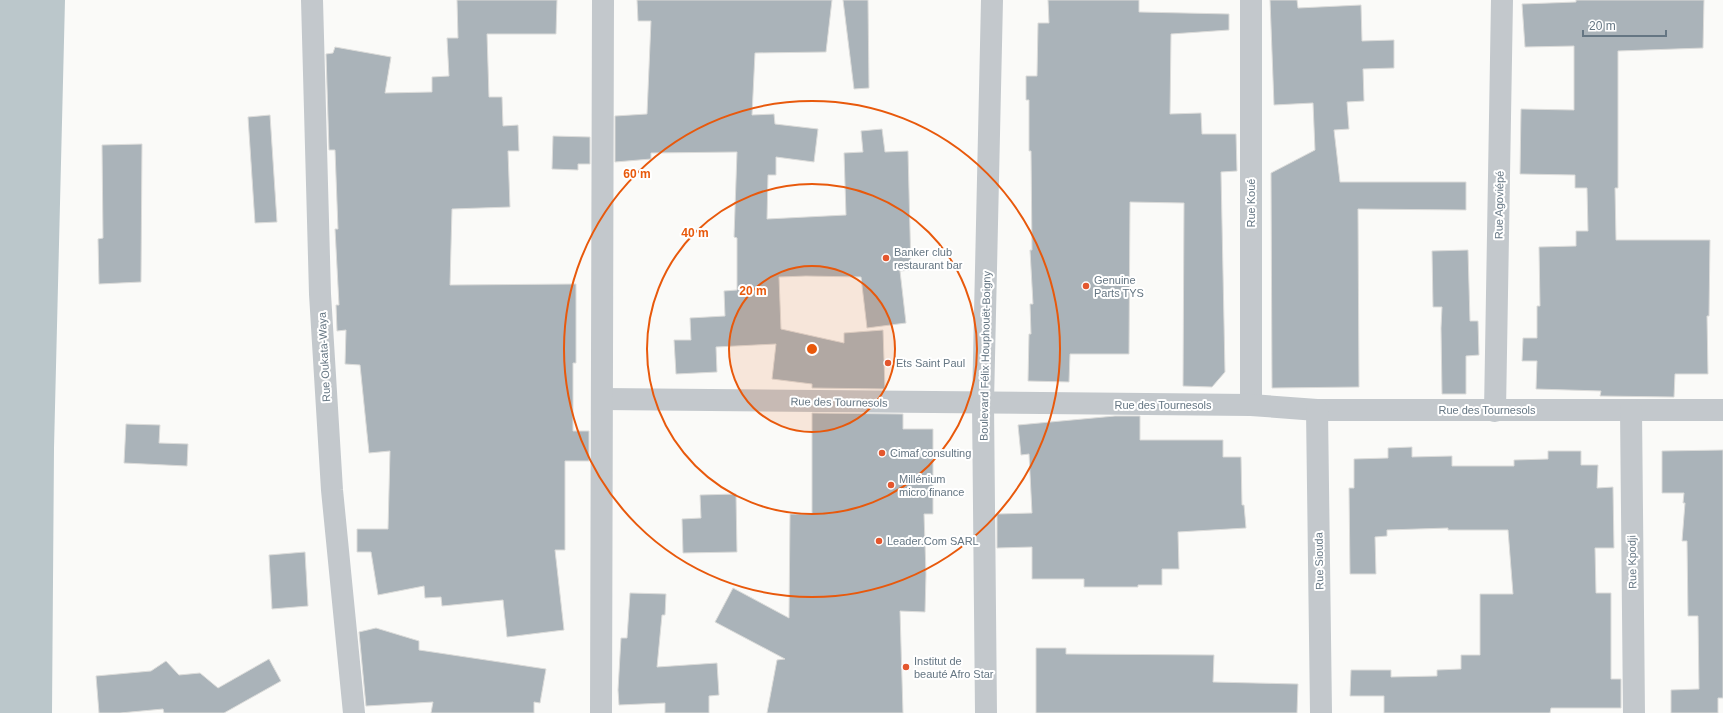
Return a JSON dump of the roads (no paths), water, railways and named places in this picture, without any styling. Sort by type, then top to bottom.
[{"type":"street","name":"Rue Oukata-Waya","points":[[312,0],[320,286],[324,365],[332,490],[354,713]]},
{"type":"street","points":[[601,713],[603,0]]},
{"type":"street","name":"Boulevard Félix Houphouët-Boigny","points":[[986,713],[983,403],[992,0]]},
{"type":"street","name":"Rue Koué","points":[[1251,0],[1251,406]]},
{"type":"street","name":"Rue Agoviépé","points":[[1495,410],[1502,0]]},
{"type":"street","name":"Rue des Tournesols","points":[[602,399],[1251,406],[1317,410],[1723,410]]},
{"type":"street","name":"Rue Siouda","points":[[1317,410],[1321,713]]},
{"type":"street","name":"Rue Kpodji","points":[[1631,410],[1634,713]]},
{"type":"place","name":"Banker club restaurant bar","points":[[886,258]]},
{"type":"place","name":"Genuine Parts TYS","points":[[1086,286]]},
{"type":"place","name":"Ets Saint Paul","points":[[888,363]]},
{"type":"place","name":"Cimaf consulting","points":[[882,453]]},
{"type":"place","name":"Millénium micro finance","points":[[891,485]]},
{"type":"place","name":"Leader.Com SARL","points":[[879,541]]},
{"type":"place","name":"Institut de beauté Afro Star","points":[[906,667]]}]
